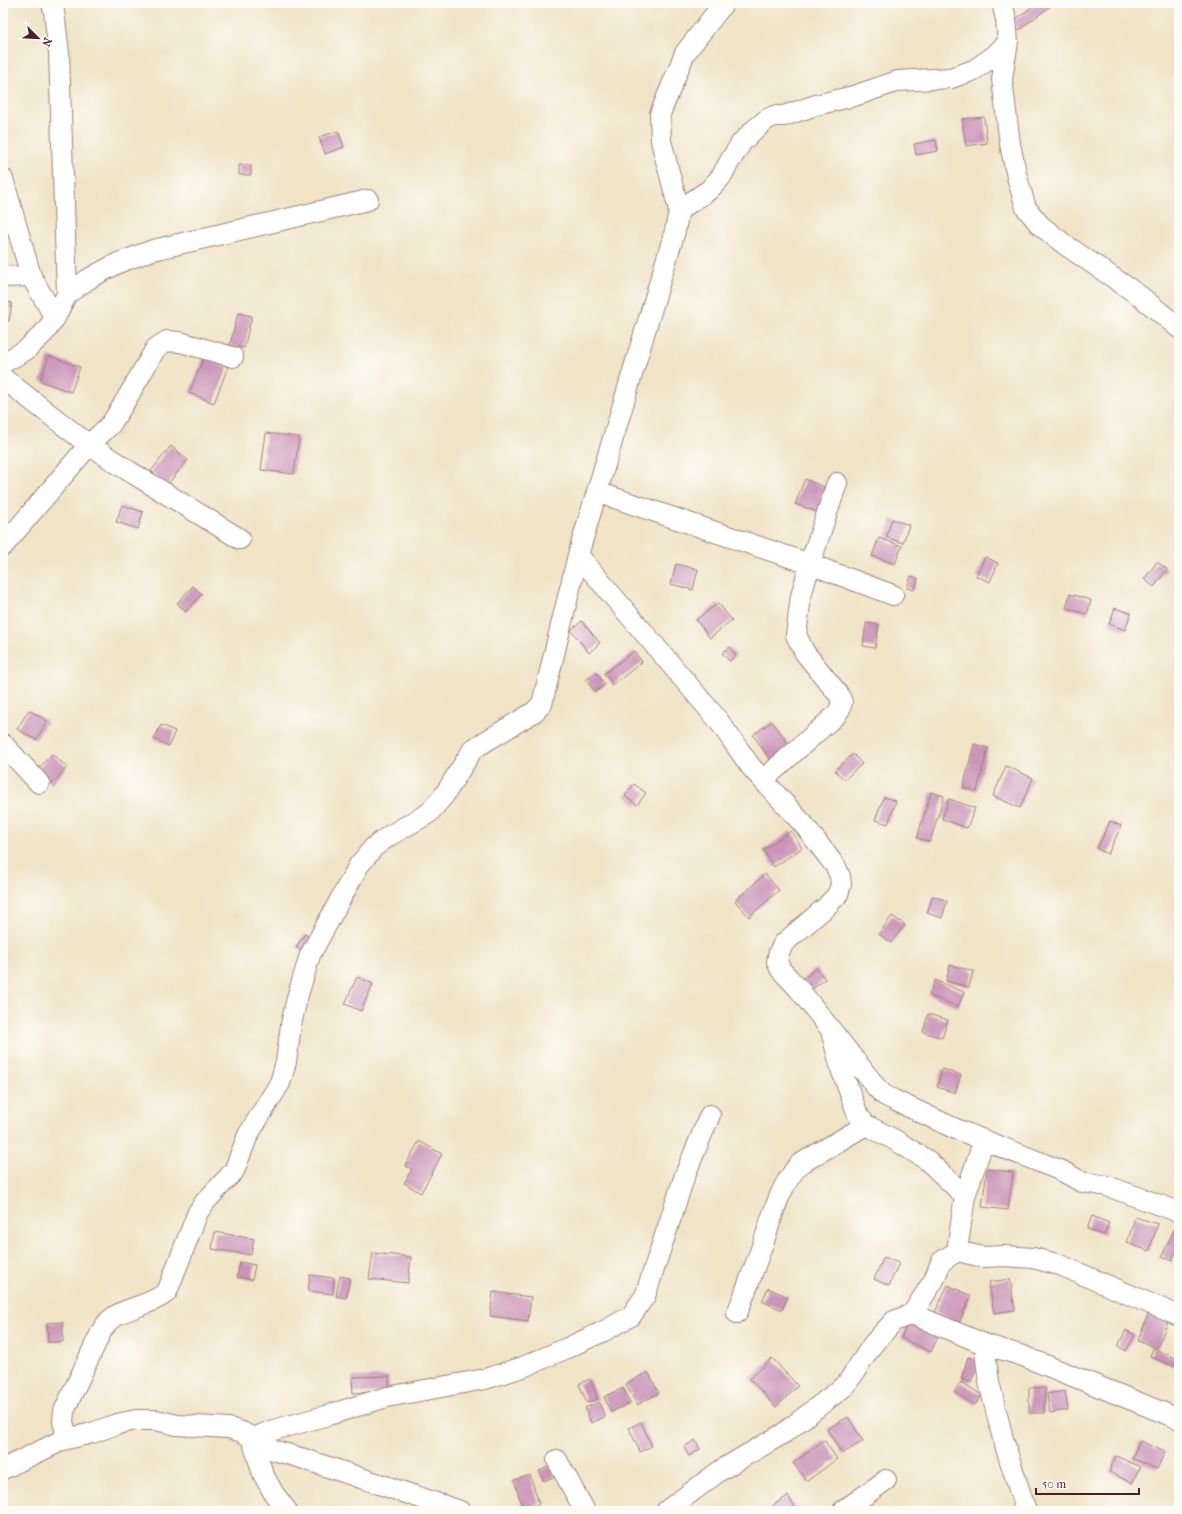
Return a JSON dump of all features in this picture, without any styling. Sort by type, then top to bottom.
[{"type":"street","points":[[3,364],[26,350],[45,332],[55,318],[67,294],[59,53],[52,3]]},
{"type":"street","points":[[63,1440],[66,1432],[63,1422],[64,1411],[102,1330],[109,1320],[119,1314],[154,1301],[167,1292],[198,1212],[205,1202],[234,1171],[248,1135],[280,1083],[286,1062],[291,1025],[297,998],[310,955],[359,865],[374,847],[389,836],[429,812],[445,794],[473,749],[534,712],[542,704],[578,554],[671,244],[678,210],[661,141],[660,114],[685,53],[724,3]]},
{"type":"street","points":[[1002,3],[1006,19],[1008,42],[1002,79],[1010,144],[1017,177],[1026,208],[1040,225],[1064,244],[1140,296],[1179,328]]},
{"type":"street","points":[[678,210],[709,190],[721,177],[742,142],[766,120],[774,116],[784,116],[816,105],[854,96],[898,81],[951,78],[974,70],[994,56],[1008,42]]},
{"type":"street","points":[[3,179],[31,276],[55,318]]},
{"type":"street","points":[[67,294],[90,278],[118,263],[153,250],[368,200]]},
{"type":"street","points":[[3,277],[31,276]]},
{"type":"street","points":[[3,546],[89,445],[110,424],[132,391],[156,348],[167,341],[180,342],[233,357]]},
{"type":"street","points":[[3,378],[89,445],[240,539]]},
{"type":"street","points":[[763,780],[836,715],[842,702],[839,695],[805,653],[796,635],[801,596],[837,483]]},
{"type":"street","points":[[596,492],[810,564],[893,595]]},
{"type":"street","points":[[578,554],[718,720],[751,766],[804,825],[836,867],[840,876],[841,884],[838,894],[826,907],[784,943],[779,952],[777,962],[780,970],[798,988],[877,1088],[884,1095],[956,1129],[1062,1171],[1082,1182],[1107,1186],[1179,1212]]},
{"type":"street","points":[[3,744],[39,783]]},
{"type":"street","points":[[831,1031],[841,1069],[853,1104],[858,1115],[866,1125],[880,1131],[922,1157],[965,1196]]},
{"type":"street","points":[[252,1439],[270,1431],[387,1397],[485,1379],[523,1367],[604,1331],[631,1316],[645,1296],[685,1175],[710,1115]]},
{"type":"street","points":[[737,1313],[774,1210],[786,1181],[792,1172],[800,1164],[866,1125]]},
{"type":"street","points":[[669,1510],[721,1470],[784,1433],[846,1385],[873,1344],[894,1321],[912,1314],[934,1280],[941,1262],[957,1251],[965,1196],[984,1140]]},
{"type":"street","points":[[957,1251],[983,1257],[1006,1256],[1033,1258],[1060,1265],[1179,1316]]},
{"type":"street","points":[[912,1314],[984,1344],[1023,1356],[1179,1419]]},
{"type":"street","points":[[984,1344],[989,1382],[1002,1440],[1026,1511]]},
{"type":"street","points":[[3,1469],[63,1440],[92,1433],[117,1424],[136,1420],[156,1420],[177,1425],[229,1428],[242,1432],[273,1450],[460,1511]]},
{"type":"street","points":[[252,1439],[263,1474],[274,1494],[287,1511]]},
{"type":"street","points":[[557,1460],[585,1511]]},
{"type":"street","points":[[843,1511],[886,1480]]},
{"type":"building","points":[[1037,3],[1053,4],[1019,30],[1012,22]]},
{"type":"building","points":[[984,117],[987,143],[966,146],[962,119]]},
{"type":"building","points":[[338,131],[344,147],[325,154],[319,137]]},
{"type":"building","points":[[936,140],[938,151],[916,155],[914,144]]},
{"type":"building","points":[[239,165],[251,165],[251,175],[239,175]]},
{"type":"building","points":[[3,301],[12,303],[9,321],[3,320]]},
{"type":"building","points":[[238,313],[252,316],[244,348],[230,345]]},
{"type":"building","points":[[49,356],[80,367],[71,392],[40,381]]},
{"type":"building","points":[[204,357],[228,367],[214,403],[189,393]]},
{"type":"building","points":[[266,433],[299,437],[294,474],[261,470]]},
{"type":"building","points":[[171,446],[188,460],[167,485],[151,471]]},
{"type":"building","points":[[805,479],[829,489],[820,513],[795,504]]},
{"type":"building","points":[[122,505],[143,512],[138,529],[116,522]]},
{"type":"building","points":[[892,519],[909,525],[903,543],[886,537]]},
{"type":"building","points":[[879,538],[902,546],[895,564],[872,556]]},
{"type":"building","points":[[985,557],[998,563],[990,582],[976,576]]},
{"type":"building","points":[[1157,562],[1167,569],[1154,587],[1144,579]]},
{"type":"building","points":[[676,564],[698,569],[693,590],[671,584]]},
{"type":"building","points":[[911,576],[918,578],[914,590],[907,588]]},
{"type":"building","points":[[193,586],[202,594],[186,612],[177,603]]},
{"type":"building","points":[[1070,594],[1091,600],[1087,614],[1066,608]]},
{"type":"building","points":[[718,603],[732,620],[710,638],[696,620]]},
{"type":"building","points":[[1115,608],[1131,613],[1125,630],[1109,624]]},
{"type":"building","points":[[582,621],[600,643],[589,653],[571,630]]},
{"type":"building","points":[[866,623],[879,625],[875,648],[863,646]]},
{"type":"building","points":[[730,647],[736,656],[729,661],[722,653]]},
{"type":"building","points":[[634,651],[642,662],[613,685],[604,674]]},
{"type":"building","points":[[596,672],[605,685],[595,692],[586,680]]},
{"type":"building","points":[[29,710],[47,721],[36,740],[17,729]]},
{"type":"building","points":[[772,721],[792,749],[772,762],[753,735]]},
{"type":"building","points":[[161,725],[175,731],[169,746],[154,739]]},
{"type":"building","points":[[974,744],[988,748],[977,791],[963,788]]},
{"type":"building","points":[[52,754],[67,767],[52,784],[37,770]]},
{"type":"building","points":[[853,754],[862,764],[844,780],[835,770]]},
{"type":"building","points":[[1006,766],[1033,778],[1020,808],[993,796]]},
{"type":"building","points":[[634,784],[646,793],[637,805],[625,796]]},
{"type":"building","points":[[931,792],[944,796],[930,842],[917,838]]},
{"type":"building","points":[[884,797],[896,801],[888,824],[875,820]]},
{"type":"building","points":[[949,799],[975,808],[967,828],[942,819]]},
{"type":"building","points":[[1110,821],[1121,826],[1108,854],[1097,849]]},
{"type":"building","points":[[791,831],[802,848],[774,867],[763,850]]},
{"type":"building","points":[[765,874],[779,890],[749,917],[735,901]]},
{"type":"building","points":[[933,896],[947,901],[942,918],[927,913]]},
{"type":"building","points":[[892,916],[905,925],[891,943],[879,934]]},
{"type":"building","points":[[305,934],[313,940],[304,952],[296,947]]},
{"type":"building","points":[[950,965],[973,971],[969,987],[946,981]]},
{"type":"building","points":[[816,968],[825,979],[811,990],[802,980]]},
{"type":"building","points":[[357,977],[373,984],[361,1011],[345,1004]]},
{"type":"building","points":[[935,980],[964,992],[958,1007],[929,995]]},
{"type":"building","points":[[928,1014],[948,1020],[942,1038],[923,1032]]},
{"type":"building","points":[[942,1069],[961,1075],[955,1093],[937,1087]]},
{"type":"building","points":[[419,1141],[442,1154],[421,1193],[404,1183],[412,1169],[405,1166]]},
{"type":"building","points":[[987,1169],[1013,1172],[1008,1210],[982,1207]]},
{"type":"building","points":[[1092,1216],[1109,1223],[1104,1235],[1087,1229]]},
{"type":"building","points":[[1135,1217],[1158,1224],[1149,1251],[1127,1243]]},
{"type":"building","points":[[1175,1228],[1179,1230],[1179,1245],[1172,1261],[1162,1256]]},
{"type":"building","points":[[215,1232],[254,1239],[251,1255],[212,1249]]},
{"type":"building","points":[[373,1253],[411,1257],[408,1283],[369,1279]]},
{"type":"building","points":[[884,1257],[899,1263],[889,1286],[874,1279]]},
{"type":"building","points":[[240,1262],[255,1265],[252,1280],[237,1277]]},
{"type":"building","points":[[310,1275],[334,1278],[333,1294],[308,1291]]},
{"type":"building","points":[[340,1276],[350,1278],[346,1298],[336,1296]]},
{"type":"building","points":[[1010,1279],[1015,1310],[994,1313],[989,1282]]},
{"type":"building","points":[[948,1285],[971,1296],[959,1323],[935,1312]]},
{"type":"building","points":[[768,1288],[788,1297],[782,1310],[762,1301]]},
{"type":"building","points":[[493,1292],[531,1297],[528,1321],[490,1316]]},
{"type":"building","points":[[1148,1314],[1168,1322],[1157,1348],[1138,1341]]},
{"type":"building","points":[[909,1320],[939,1335],[931,1352],[901,1338]]},
{"type":"building","points":[[63,1322],[63,1342],[48,1342],[47,1323]]},
{"type":"building","points":[[1126,1330],[1135,1335],[1126,1351],[1118,1346]]},
{"type":"building","points":[[1153,1348],[1177,1359],[1173,1366],[1150,1356]]},
{"type":"building","points":[[968,1357],[979,1361],[971,1382],[961,1379]]},
{"type":"building","points":[[772,1358],[798,1386],[776,1407],[750,1379]]},
{"type":"building","points":[[648,1372],[659,1393],[637,1405],[626,1384]]},
{"type":"building","points":[[389,1376],[389,1392],[353,1393],[352,1377]]},
{"type":"building","points":[[590,1379],[598,1399],[587,1403],[579,1384]]},
{"type":"building","points":[[961,1382],[982,1395],[975,1405],[954,1392]]},
{"type":"building","points":[[623,1388],[630,1403],[611,1412],[604,1397]]},
{"type":"building","points":[[1029,1388],[1045,1388],[1044,1413],[1029,1413]]},
{"type":"building","points":[[1065,1391],[1068,1410],[1050,1413],[1047,1394]]},
{"type":"building","points":[[599,1402],[605,1417],[591,1423],[585,1408]]},
{"type":"building","points":[[848,1417],[863,1441],[842,1454],[827,1429]]},
{"type":"building","points":[[641,1422],[652,1446],[640,1452],[629,1428]]},
{"type":"building","points":[[695,1440],[700,1449],[689,1456],[684,1447]]},
{"type":"building","points":[[824,1440],[837,1459],[807,1481],[793,1463]]},
{"type":"building","points":[[1140,1441],[1165,1452],[1157,1469],[1132,1458]]},
{"type":"building","points":[[1116,1456],[1140,1467],[1132,1483],[1109,1472]]},
{"type":"building","points":[[550,1466],[555,1476],[544,1481],[539,1471]]},
{"type":"building","points":[[530,1475],[539,1504],[523,1509],[514,1480]]},
{"type":"building","points":[[788,1496],[797,1511],[775,1511],[772,1506]]}]
